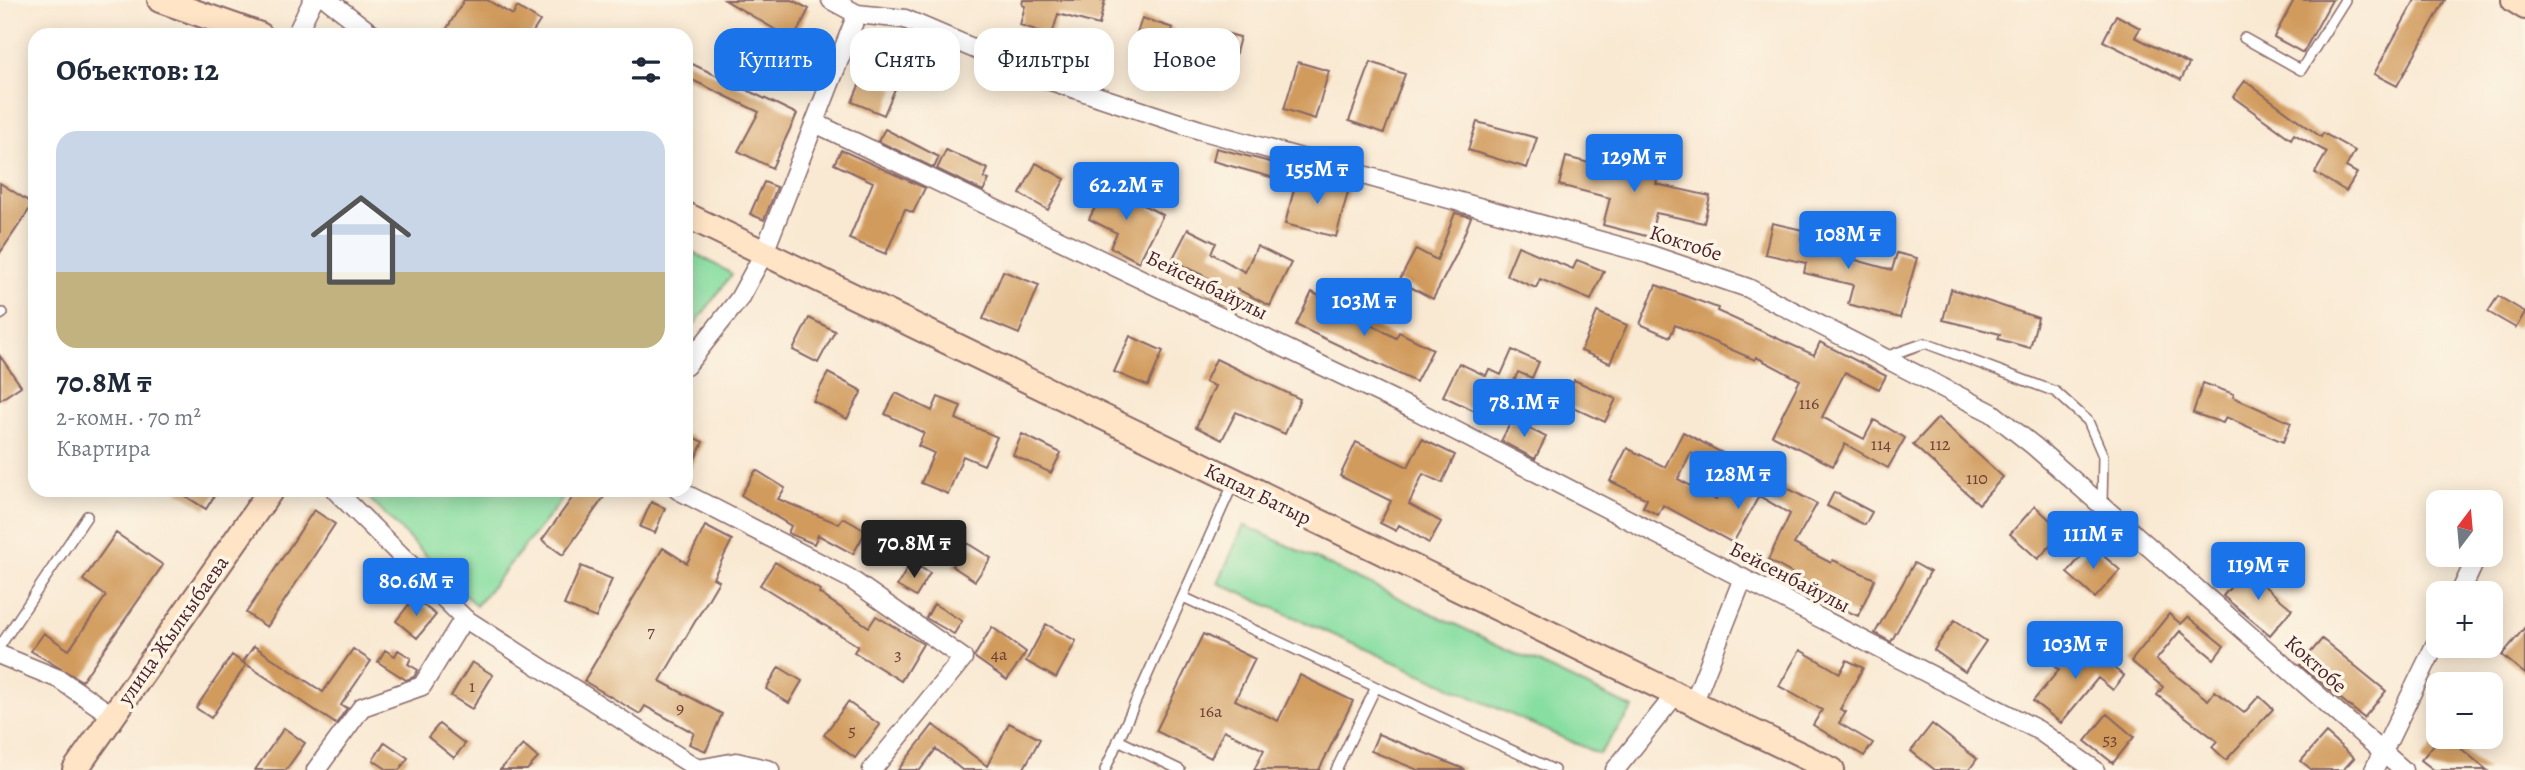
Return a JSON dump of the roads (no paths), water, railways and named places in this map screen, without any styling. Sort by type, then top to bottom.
[{"type":"main road","points":[[160,0],[240,28]]},
{"type":"main road","points":[[2514,0],[2525,7]]},
{"type":"main road","name":"Капал Батыр","points":[[693,219],[1817,766]]},
{"type":"main road","name":"улица Жылкыбаева","points":[[75,770],[266,497]]},
{"type":"street","points":[[299,28],[313,0]]},
{"type":"street","points":[[328,0],[364,28]]},
{"type":"street","name":"Коктобе","points":[[831,0],[857,14],[905,19],[1045,79],[1200,130],[1648,254],[1736,283],[1992,413],[2102,505],[2378,762],[2403,770]]},
{"type":"street","points":[[693,357],[739,299],[763,255],[857,14]]},
{"type":"street","name":"Бейсенбайулы","points":[[815,123],[1419,412],[2038,730],[2095,770]]},
{"type":"street","points":[[342,497],[464,618],[698,770],[736,762],[770,770]]},
{"type":"street","points":[[692,497],[849,578],[963,658],[872,770]]},
{"type":"street","points":[[1615,770],[1684,700],[1743,578]]},
{"type":"street","points":[[316,770],[362,707],[422,686],[464,618]]},
{"type":"street","points":[[0,655],[59,679],[113,716]]},
{"type":"street","points":[[2378,762],[2429,658]]},
{"type":"lane","points":[[2244,38],[2301,70],[2344,0]]},
{"type":"lane","points":[[1885,357],[1925,343],[2056,392],[2088,421],[2103,456],[2102,505]]},
{"type":"lane","points":[[1105,770],[1234,482]]},
{"type":"lane","points":[[0,646],[87,516]]},
{"type":"lane","points":[[1183,597],[1554,770]]},
{"type":"lane","points":[[1336,770],[1376,687]]},
{"type":"lane","points":[[1118,740],[1180,770]]}]
